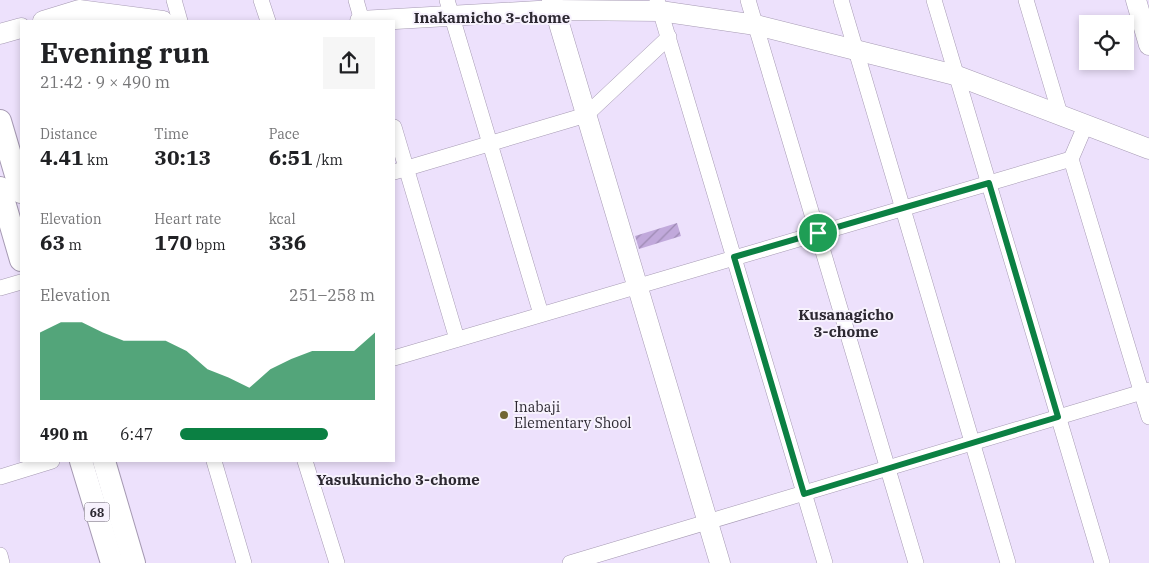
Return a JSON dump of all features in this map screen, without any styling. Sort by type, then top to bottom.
[{"type":"main road","points":[[0,120],[20,189]]},
{"type":"main road","points":[[0,188],[20,257]]},
{"type":"main road","name":"68","points":[[81,462],[112,563]]},
{"type":"main road","name":"68","points":[[104,462],[134,563]]},
{"type":"street","points":[[174,0],[180,20]]},
{"type":"street","points":[[262,0],[268,20]]},
{"type":"street","points":[[356,0],[361,20]]},
{"type":"street","points":[[748,0],[916,563]]},
{"type":"street","points":[[841,0],[1008,563]]},
{"type":"street","points":[[934,0],[1102,563]]},
{"type":"street","points":[[1026,0],[1060,114]]},
{"type":"street","points":[[1139,1],[1149,45]]},
{"type":"street","points":[[368,20],[450,8],[553,5],[658,5],[756,25],[955,75],[1149,149]]},
{"type":"street","points":[[553,5],[720,563]]},
{"type":"street","points":[[658,5],[825,563]]},
{"type":"street","points":[[450,8],[541,314]]},
{"type":"street","points":[[47,20],[79,11],[155,20]]},
{"type":"street","points":[[0,34],[20,28]]},
{"type":"street","points":[[400,170],[586,115],[669,37]]},
{"type":"street","points":[[1086,124],[1071,159],[1145,391],[1149,417]]},
{"type":"street","points":[[395,134],[400,170],[457,339]]},
{"type":"street","points":[[395,358],[1071,159]]},
{"type":"street","points":[[0,288],[20,282]]},
{"type":"street","points":[[570,563],[611,557],[708,522],[1145,391]]},
{"type":"street","points":[[0,477],[49,462]]},
{"type":"street","points":[[214,462],[244,563]]},
{"type":"street","points":[[306,462],[337,563]]},
{"type":"street","points":[[0,555],[2,563]]},
{"type":"shaded area","points":[[677,223],[681,236],[639,249],[635,236]]},
{"type":"place","name":"Inabaji Elementary Shool","points":[[504,415]]},
{"type":"district","name":"Inakamicho 3-chome","points":[[492,17]]},
{"type":"district","name":"Kusanagicho 3-chome","points":[[846,322]]},
{"type":"district","name":"Yasukunicho 3-chome","points":[[398,479]]},
{"type":"route","points":[[989,183],[1058,417],[804,494],[734,257],[818,233],[989,183]]}]
